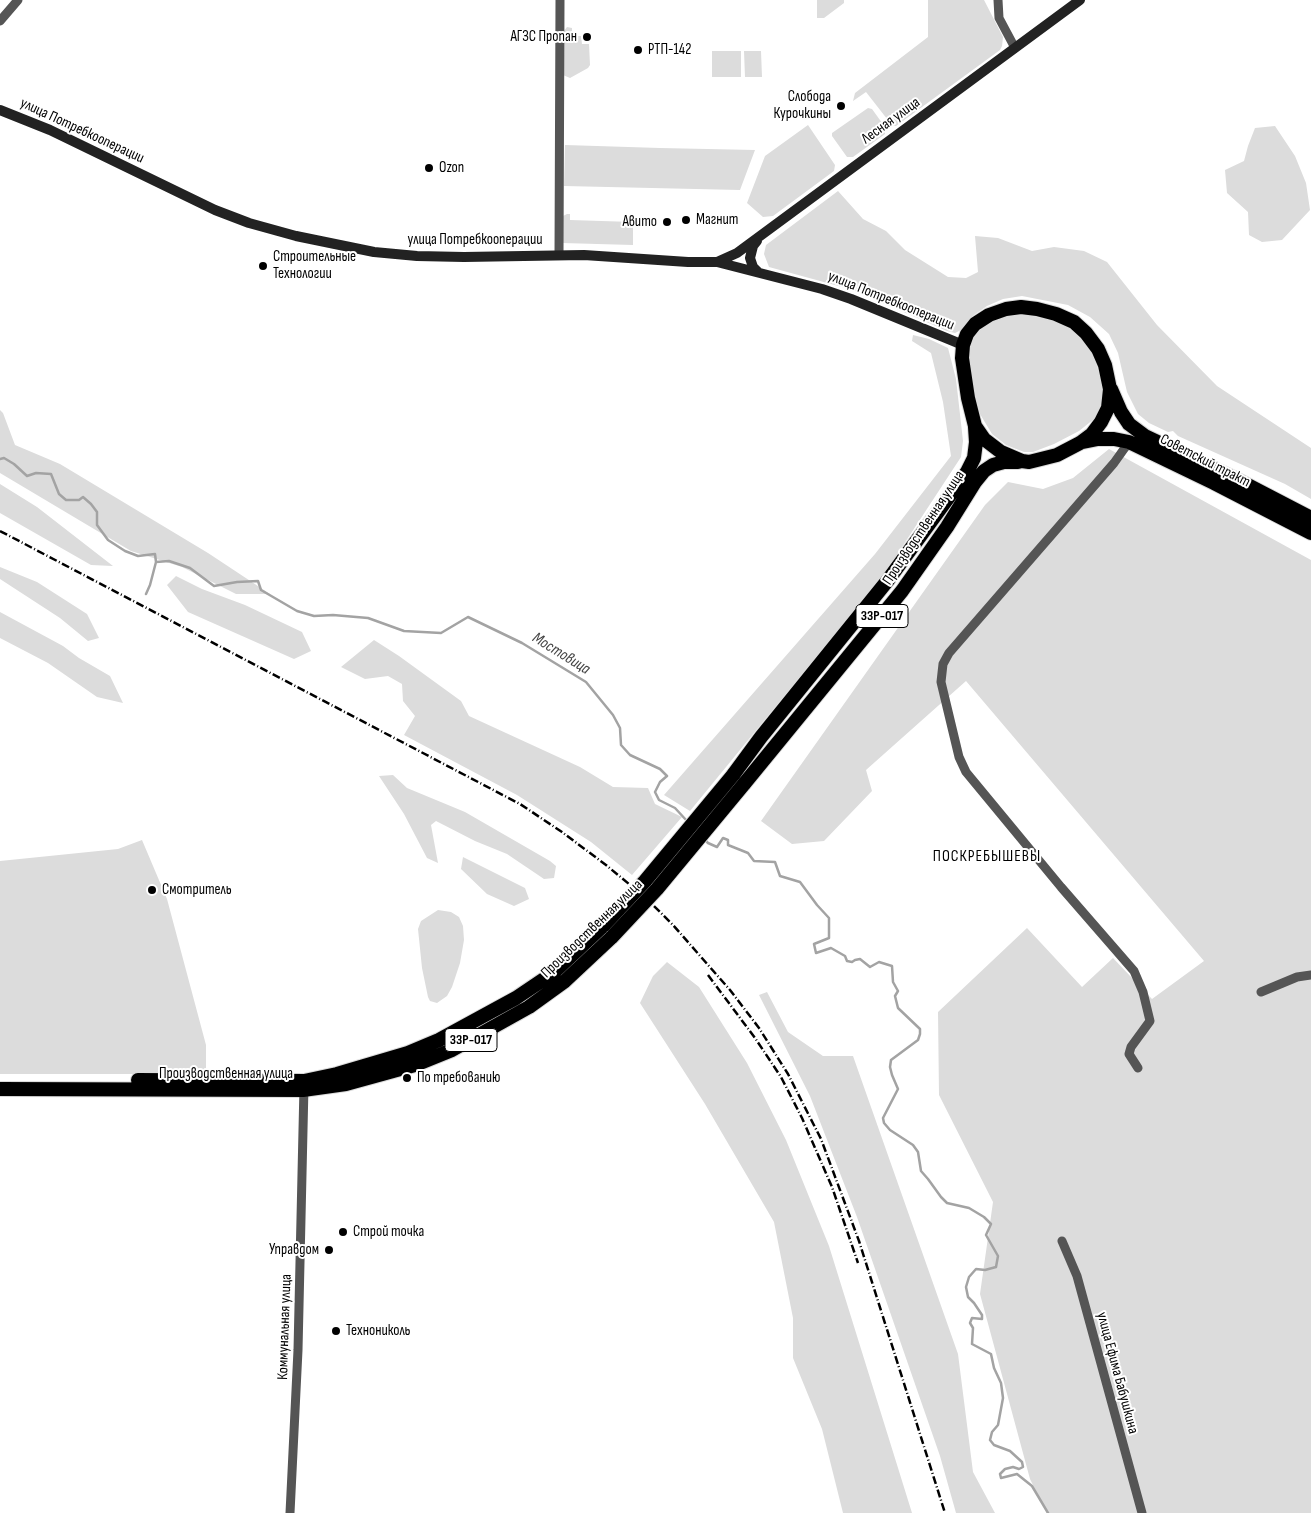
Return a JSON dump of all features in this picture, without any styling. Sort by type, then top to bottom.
[{"type":"highway","name":"33Р-017","points":[[1006,309],[1037,309],[1056,314],[1074,322],[1086,333],[1098,349],[1105,365],[1110,389],[1108,408],[1092,434],[1080,443],[1057,454],[1040,460],[1022,461],[1000,452],[984,439],[975,426],[963,371],[963,345],[967,334],[975,324],[989,315],[1006,309]]},
{"type":"highway","name":"Советский тракт","points":[[1110,389],[1129,424],[1145,436],[1238,480],[1311,518]]},
{"type":"highway","name":"Производственная улица","points":[[0,1090],[346,1084],[414,1065],[452,1050],[530,1007],[565,981],[608,931],[888,580],[967,472],[974,458],[975,426]]},
{"type":"highway","name":"Советский тракт","points":[[1080,443],[1098,439],[1114,439],[1129,442],[1311,533]]},
{"type":"highway","name":"Производственная улица","points":[[608,931],[657,889],[902,591],[984,471],[993,465],[1004,462],[1022,461]]},
{"type":"highway","name":"Производственная улица","points":[[0,1081],[304,1086]]},
{"type":"main road","name":"Лесная улица","points":[[717,262],[737,253],[758,238],[1080,0]]},
{"type":"main road","name":"улица Потребкооперации","points":[[0,110],[50,130],[215,210],[249,223],[288,234],[357,249],[417,256],[584,255],[688,262],[717,262],[822,289],[963,345]]},
{"type":"main road","points":[[758,238],[753,246],[750,258],[758,272]]},
{"type":"street","points":[[0,21],[18,0]]},
{"type":"street","points":[[559,255],[560,0]]},
{"type":"street","points":[[998,0],[999,18],[1015,48]]},
{"type":"street","points":[[1129,442],[1114,463],[949,653],[943,664],[941,682],[959,757],[966,772],[1061,887],[1134,971],[1143,992],[1150,1021],[1131,1047],[1129,1054],[1138,1068]]},
{"type":"street","points":[[1261,992],[1297,977],[1311,974]]},
{"type":"street","name":"Коммунальная улица","points":[[290,1513],[298,1350],[304,1086]]},
{"type":"street","name":"улица Ефима Бабушкина","points":[[1062,1240],[1077,1276],[1142,1513]]},
{"type":"shaded area","points":[[817,0],[844,0],[844,3],[824,18],[817,18]]},
{"type":"shaded area","points":[[928,0],[984,0],[1003,37],[1002,46],[1000,50],[894,126],[866,92],[853,101],[855,93],[928,37]]},
{"type":"shaded area","points":[[567,27],[572,28],[572,36],[581,36],[582,44],[589,44],[590,65],[570,78],[563,75],[564,31]]},
{"type":"shaded area","points":[[712,51],[741,51],[741,77],[712,77]]},
{"type":"shaded area","points":[[744,51],[761,51],[762,77],[745,77]]},
{"type":"shaded area","points":[[868,108],[872,109],[885,127],[885,134],[853,157],[847,157],[832,136],[832,133]]},
{"type":"shaded area","points":[[808,125],[835,165],[834,171],[773,216],[763,217],[747,203],[765,156]]},
{"type":"shaded area","points":[[1275,126],[1295,156],[1306,183],[1310,210],[1282,240],[1262,242],[1249,235],[1248,212],[1227,193],[1225,170],[1244,161],[1255,128]]},
{"type":"shaded area","points":[[565,145],[755,150],[740,190],[564,186]]},
{"type":"shaded area","points":[[838,191],[863,219],[886,231],[905,250],[948,277],[966,278],[978,272],[975,236],[998,238],[1032,251],[1054,247],[1084,251],[1107,262],[1157,325],[1217,386],[1311,448],[1311,499],[1285,484],[1178,436],[1173,431],[1168,432],[1149,423],[1138,414],[1127,392],[1118,353],[1109,334],[1090,317],[1068,305],[1022,296],[1003,299],[987,306],[974,315],[961,330],[955,333],[853,290],[769,267],[764,254],[766,245]]},
{"type":"shaded area","points":[[570,214],[570,220],[633,222],[633,245],[562,243],[563,216]]},
{"type":"shaded area","points":[[1018,313],[1055,321],[1074,330],[1085,341],[1094,356],[1104,390],[1102,407],[1094,419],[1079,431],[1033,452],[1024,452],[1006,445],[992,434],[977,409],[972,392],[968,348],[972,338],[979,328],[990,321],[1005,315]]},
{"type":"shaded area","points":[[913,335],[929,339],[948,348],[956,379],[963,441],[961,457],[885,573],[690,811],[664,795],[875,554],[951,456],[943,402],[931,353],[912,341]]},
{"type":"shaded area","points":[[0,410],[3,413],[15,445],[60,464],[208,553],[270,594],[236,594],[182,567],[131,551],[0,473]]},
{"type":"shaded area","points":[[1109,449],[1311,560],[1311,1513],[1047,1513],[1030,1479],[980,1294],[993,1202],[939,1095],[938,1012],[1027,928],[1082,987],[1113,958],[1152,999],[1204,961],[966,681],[866,770],[872,791],[824,841],[792,844],[761,821],[985,505],[1008,482],[1043,489],[1073,478]]},
{"type":"shaded area","points":[[0,484],[37,507],[113,566],[91,565],[0,513]]},
{"type":"shaded area","points":[[0,567],[37,582],[87,614],[99,638],[88,641],[60,618],[0,579]]},
{"type":"shaded area","points":[[176,576],[202,589],[245,605],[302,632],[311,651],[294,659],[188,612],[167,585]]},
{"type":"shaded area","points":[[0,612],[63,646],[79,658],[110,676],[123,703],[97,697],[48,663],[0,638]]},
{"type":"shaded area","points":[[374,640],[461,701],[469,716],[580,767],[613,787],[648,788],[655,804],[682,817],[632,875],[591,842],[517,795],[404,735],[415,716],[403,701],[402,684],[388,676],[365,679],[341,667]]},
{"type":"shaded area","points":[[393,775],[407,788],[465,812],[550,861],[556,866],[554,878],[544,879],[507,854],[475,841],[436,821],[431,825],[438,863],[427,858],[404,814],[379,776]]},
{"type":"shaded area","points":[[142,840],[167,899],[206,1045],[206,1074],[0,1074],[0,861],[118,849]]},
{"type":"shaded area","points":[[463,857],[525,888],[529,899],[514,906],[487,894],[461,869]]},
{"type":"shaded area","points":[[438,910],[451,912],[459,917],[463,926],[464,940],[460,963],[452,987],[447,996],[437,1003],[430,1001],[428,997],[422,968],[418,929],[421,921]]},
{"type":"shaded area","points":[[667,962],[699,987],[747,1063],[786,1140],[829,1246],[912,1513],[843,1513],[822,1429],[793,1358],[793,1318],[774,1222],[705,1104],[640,1003],[653,976]]},
{"type":"shaded area","points":[[767,992],[788,1032],[823,1056],[853,1056],[958,1354],[973,1472],[995,1513],[956,1513],[940,1456],[857,1217],[810,1096],[759,995]]},
{"type":"waterway","name":"Мостовица","points":[[0,459],[4,458],[14,464],[27,476],[36,473],[51,474],[59,494],[66,500],[79,500],[83,497],[97,512],[97,525],[108,540],[125,551],[138,556],[155,554],[156,562],[169,561],[190,568],[214,586],[258,581],[261,590],[297,611],[314,616],[333,615],[368,618],[404,631],[441,633],[468,617],[522,643],[586,682],[613,715],[620,728],[621,745],[630,755],[660,769],[667,776],[660,782],[655,792],[659,800],[675,808],[687,821]]},
{"type":"waterway","points":[[146,594],[156,562]]},
{"type":"waterway","name":"Мостовица","points":[[705,840],[717,847],[723,838],[728,840],[728,845],[748,853],[754,861],[775,862],[780,876],[800,882],[829,918],[829,938],[814,944],[816,953],[831,948],[845,956],[847,961],[852,962],[860,959],[870,967],[879,962],[892,966],[893,982],[898,991],[895,996],[898,1008],[920,1029],[920,1034],[918,1040],[891,1060],[890,1067],[898,1089],[883,1118],[884,1123],[890,1130],[913,1145],[918,1152],[921,1171],[947,1203],[969,1208],[984,1217],[991,1224],[986,1235],[998,1256],[996,1267],[985,1270],[976,1269],[969,1277],[966,1287],[968,1297],[982,1315],[982,1319],[972,1318],[970,1323],[973,1328],[972,1344],[991,1354],[994,1368],[1001,1383],[1003,1398],[998,1425],[992,1432],[990,1440],[994,1445],[1010,1451],[1022,1462],[1023,1467],[1019,1469],[1013,1467],[1005,1469],[1000,1474],[1001,1478],[1017,1474],[1032,1486],[1048,1513]]},
{"type":"railway","points":[[0,531],[520,804],[606,865],[646,898],[673,925],[730,990],[759,1028],[788,1074],[821,1139],[859,1241],[945,1513]]},
{"type":"railway","points":[[708,975],[755,1038],[781,1077],[802,1118],[832,1187],[858,1263]]},
{"type":"place","name":"АГЗС Пропан","points":[[587,37]]},
{"type":"place","name":"РТП-142","points":[[638,50]]},
{"type":"place","name":"Слобода Курочкины","points":[[841,106]]},
{"type":"place","name":"Ozon","points":[[429,168]]},
{"type":"place","name":"Магнит","points":[[686,220]]},
{"type":"place","name":"Авито","points":[[667,222]]},
{"type":"place","name":"Строительные Технологии","points":[[263,266]]},
{"type":"place","name":"Смотритель","points":[[152,890]]},
{"type":"place","name":"По требованию","points":[[407,1078]]},
{"type":"place","name":"Строй точка","points":[[343,1232]]},
{"type":"place","name":"Управдом","points":[[329,1250]]},
{"type":"place","name":"Технониколь","points":[[336,1331]]},
{"type":"district","name":"ПОСКРЕБЫШЕВЫ","points":[[987,857]]}]
